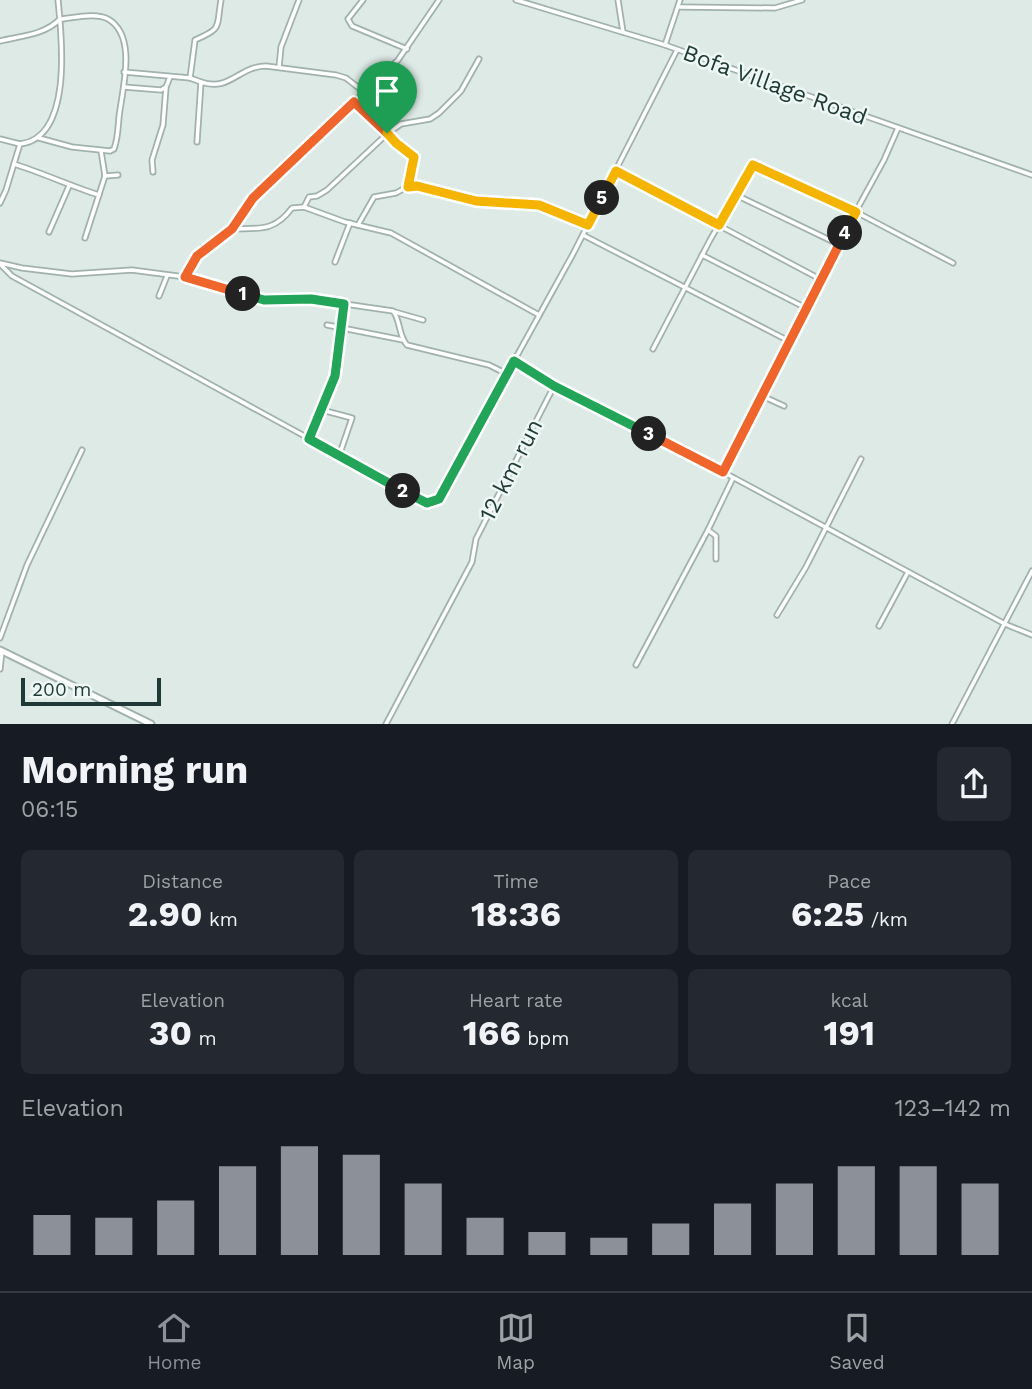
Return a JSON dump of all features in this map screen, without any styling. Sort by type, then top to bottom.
[{"type":"street","points":[[0,139],[20,144],[29,143],[39,138],[54,116],[59,93],[58,0]]},
{"type":"street","points":[[190,78],[195,40],[211,34],[218,27],[221,0]]},
{"type":"street","points":[[279,68],[281,47],[299,0]]},
{"type":"street","points":[[363,0],[348,19],[352,26],[407,48]]},
{"type":"street","points":[[185,277],[197,256],[232,229],[253,198],[407,48],[439,0]]},
{"type":"street","name":"Bofa Village Road","points":[[516,0],[665,45],[1032,175]]},
{"type":"street","points":[[618,0],[623,32]]},
{"type":"street","points":[[680,0],[680,7]]},
{"type":"street","points":[[665,45],[676,10],[680,7],[775,8],[802,0]]},
{"type":"street","points":[[0,41],[42,31],[60,19],[102,17],[114,24],[126,50],[116,143],[110,151],[56,144],[39,138]]},
{"type":"street","points":[[0,263],[12,276],[130,338],[339,456],[427,503],[435,502],[457,468],[505,373],[583,235],[677,50]]},
{"type":"street","points":[[304,207],[309,197],[327,190],[387,133],[401,124],[430,120],[439,113],[461,92],[479,59]]},
{"type":"street","points":[[124,72],[190,78],[216,85],[224,84],[257,66],[336,75],[346,78],[364,92]]},
{"type":"street","points":[[153,173],[152,160],[163,125],[166,87],[170,76]]},
{"type":"street","points":[[197,142],[201,82]]},
{"type":"street","points":[[124,87],[161,90],[166,87]]},
{"type":"street","points":[[354,102],[414,157],[408,187]]},
{"type":"street","points":[[723,472],[898,128]]},
{"type":"street","points":[[0,203],[20,144]]},
{"type":"street","points":[[85,238],[105,176],[101,150]]},
{"type":"street","points":[[14,164],[29,167],[69,186],[99,195]]},
{"type":"street","points":[[653,349],[753,165],[856,212],[953,263]]},
{"type":"street","points":[[616,171],[820,279]]},
{"type":"street","points":[[105,176],[118,175]]},
{"type":"street","points":[[49,232],[69,186]]},
{"type":"street","points":[[358,225],[374,197],[417,186],[476,201],[539,205],[588,225]]},
{"type":"street","points":[[736,195],[838,244]]},
{"type":"street","points":[[232,229],[271,227],[283,220],[292,208],[304,207],[350,223],[391,233],[539,315]]},
{"type":"street","points":[[335,262],[350,223]]},
{"type":"street","points":[[583,235],[789,341]]},
{"type":"street","points":[[702,255],[806,308]]},
{"type":"street","points":[[0,263],[72,274],[149,271],[185,277],[264,300],[311,299],[393,311],[423,320]]},
{"type":"street","points":[[159,296],[167,276]]},
{"type":"street","points":[[309,439],[335,376],[344,304]]},
{"type":"street","points":[[393,311],[402,340],[407,345],[489,365],[505,373]]},
{"type":"street","points":[[327,325],[402,340]]},
{"type":"street","points":[[514,361],[554,386],[723,472],[1005,624],[1032,635]]},
{"type":"street","name":"12 km run","points":[[387,723],[472,562],[476,539],[554,386]]},
{"type":"street","points":[[760,395],[784,406]]},
{"type":"street","points":[[322,410],[352,418],[339,456]]},
{"type":"street","points":[[0,638],[27,565],[82,450]]},
{"type":"street","points":[[777,615],[861,459]]},
{"type":"street","points":[[636,665],[733,478]]},
{"type":"street","points":[[708,530],[716,536],[716,559]]},
{"type":"street","points":[[952,724],[1032,571]]},
{"type":"street","points":[[879,626],[908,572]]},
{"type":"street","points":[[0,669],[1,651],[152,724]]},
{"type":"street","points":[[387,723],[393,724]]},
{"type":"route","points":[[354,102],[387,133],[414,157],[408,187],[417,186],[476,201],[539,205],[588,225],[616,171],[719,225],[753,165],[856,212],[760,395],[723,472],[554,386],[514,361],[505,373],[457,468],[435,502],[427,503],[309,439],[335,376],[344,304],[311,299],[264,300],[185,277],[197,256],[232,229],[253,198],[354,102]]}]
